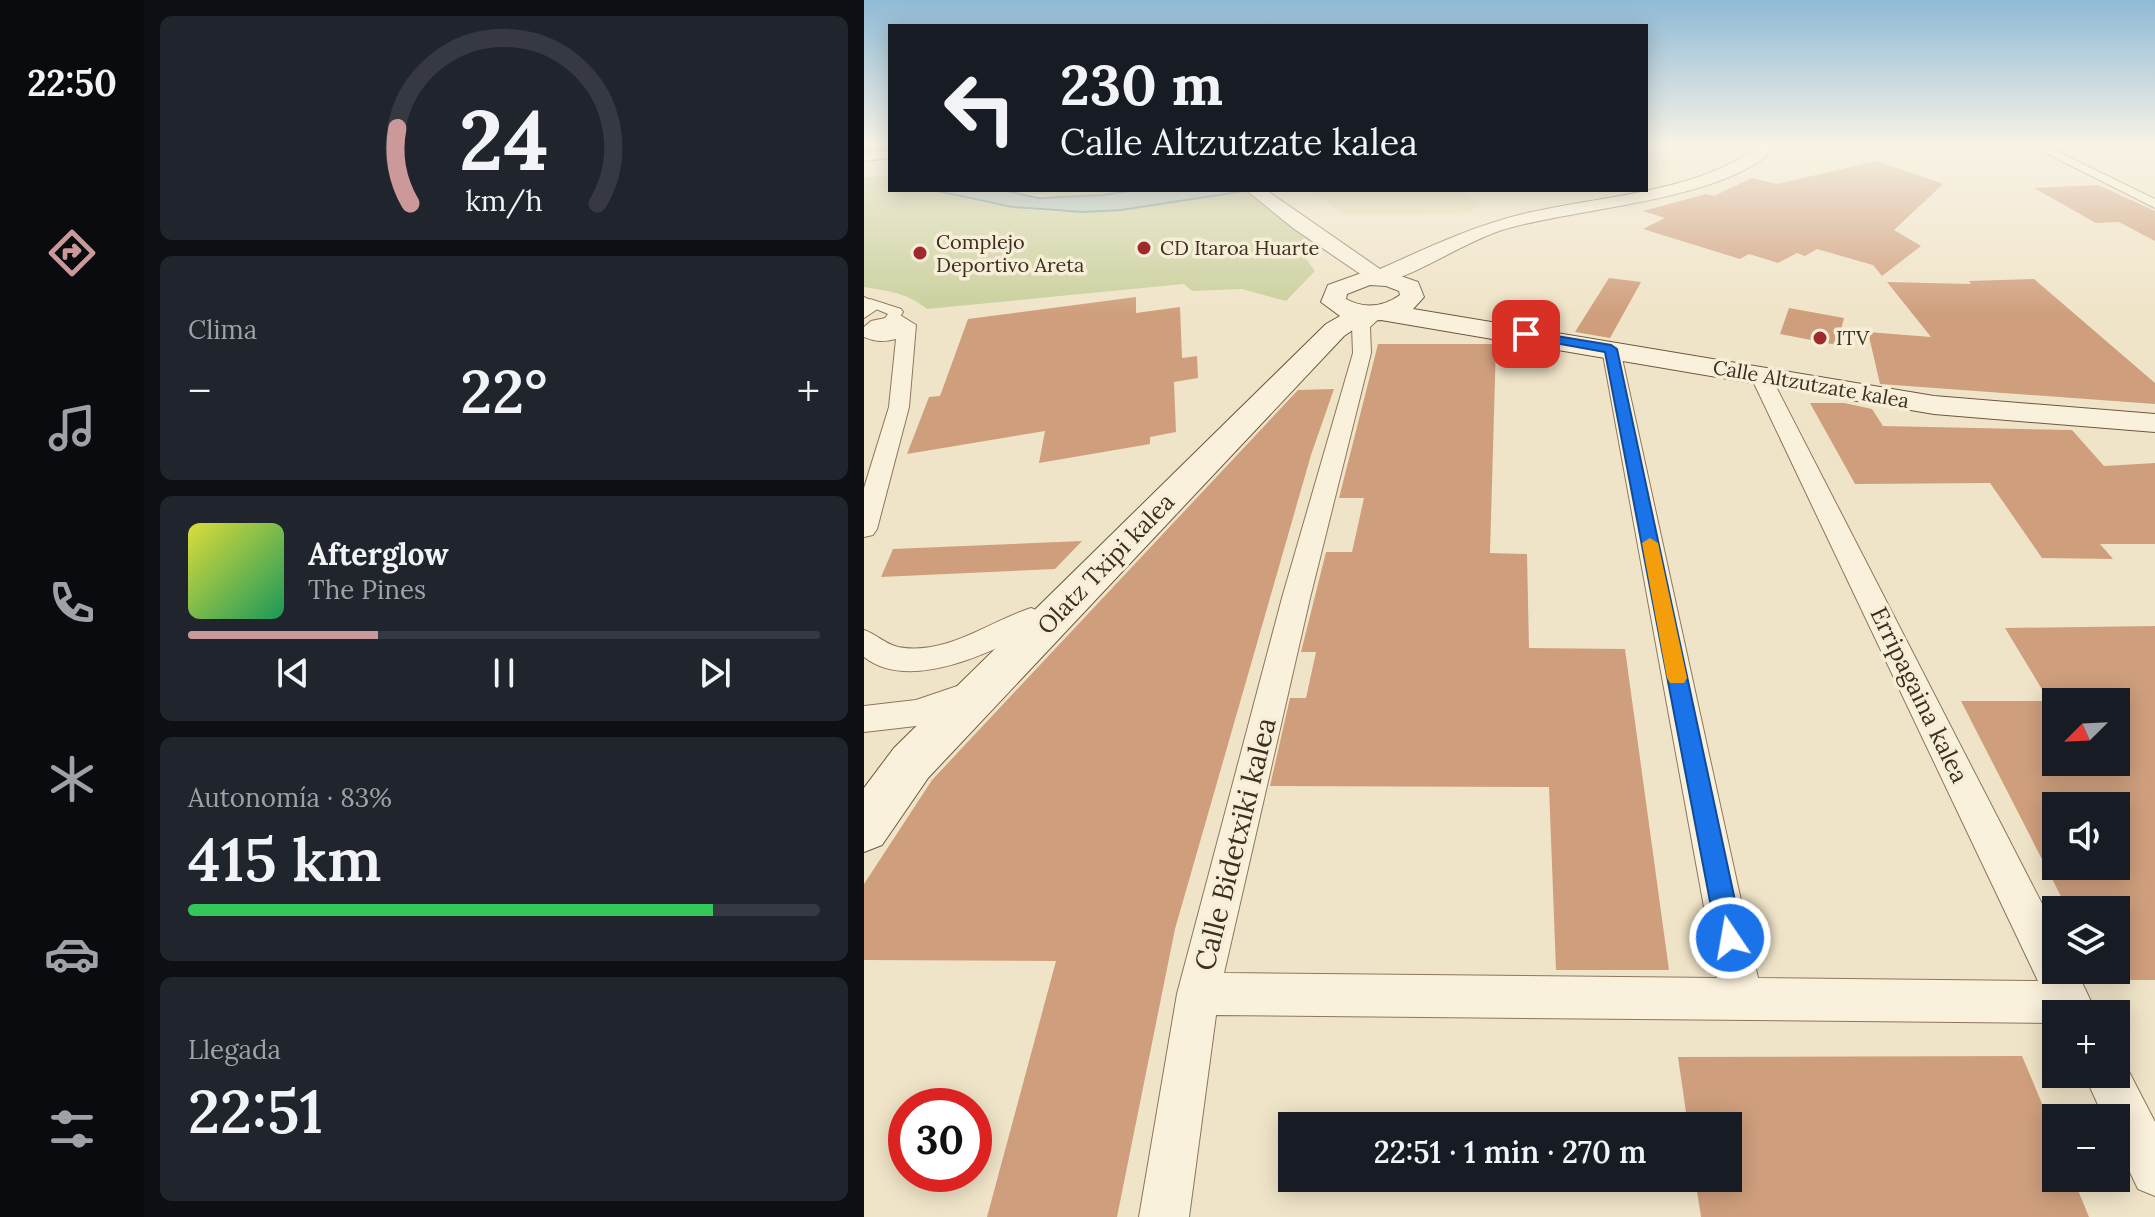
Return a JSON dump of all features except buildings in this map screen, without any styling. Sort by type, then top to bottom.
[{"type":"main road","points":[[1358,291],[1379,278],[1398,281],[1430,310],[1469,325]]},
{"type":"main road","points":[[1358,291],[1401,306],[1411,291]]},
{"type":"main road","points":[[1358,291],[1469,325]]},
{"type":"main road","name":"Olatz Txipi kalea","points":[[864,828],[911,763],[937,738],[967,696],[1031,619],[1326,329],[1358,291]]},
{"type":"main road","name":"Olatz Txipi kalea","points":[[864,804],[967,696],[1335,330],[1358,291]]},
{"type":"main road","name":"Calle Altzutzate kalea","points":[[1469,325],[1934,405],[2155,423]]},
{"type":"street","points":[[1267,201],[1358,291],[1387,260],[1430,254]]},
{"type":"street","points":[[1379,278],[1497,226],[1613,201]]},
{"type":"street","points":[[1411,291],[1413,273],[1422,264],[1459,244],[1539,218],[1631,201]]},
{"type":"street","name":"Calle Bidetxiki kalea","points":[[1358,291],[1362,353],[1296,598],[1198,994],[1742,999],[2042,1007]]},
{"type":"street","points":[[864,529],[899,407],[899,329],[896,312],[866,306]]},
{"type":"street","points":[[1611,349],[1742,999]]},
{"type":"street","name":"Erripagaina kalea","points":[[1761,377],[2070,1000]]},
{"type":"street","points":[[872,654],[929,659],[998,636],[1031,619]]},
{"type":"street","points":[[864,719],[916,713],[967,696],[929,659]]},
{"type":"street","points":[[1164,1217],[1198,994]]},
{"type":"street","points":[[2113,1088],[2155,1172]]},
{"type":"shaded area","points":[[1325,201],[1475,201],[1479,204],[1470,213],[1345,215]]},
{"type":"green space","points":[[864,201],[973,201],[1027,209],[1085,212],[1183,201],[1271,201],[1326,241],[1298,248],[1315,271],[1286,301],[1242,289],[1192,291],[1184,284],[927,309],[905,296],[864,287]]},
{"type":"water","points":[[983,201],[1181,201],[1083,212],[1012,207]]},
{"type":"slow traffic","points":[[1650,543],[1677,678]]},
{"type":"place","name":"CD Itaroa Huarte","points":[[1144,248]]},
{"type":"place","name":"Complejo Deportivo Areta","points":[[920,253]]},
{"type":"place","name":"ITV","points":[[1820,338]]},
{"type":"route","points":[[1526,334],[1611,349],[1730,938]]}]
